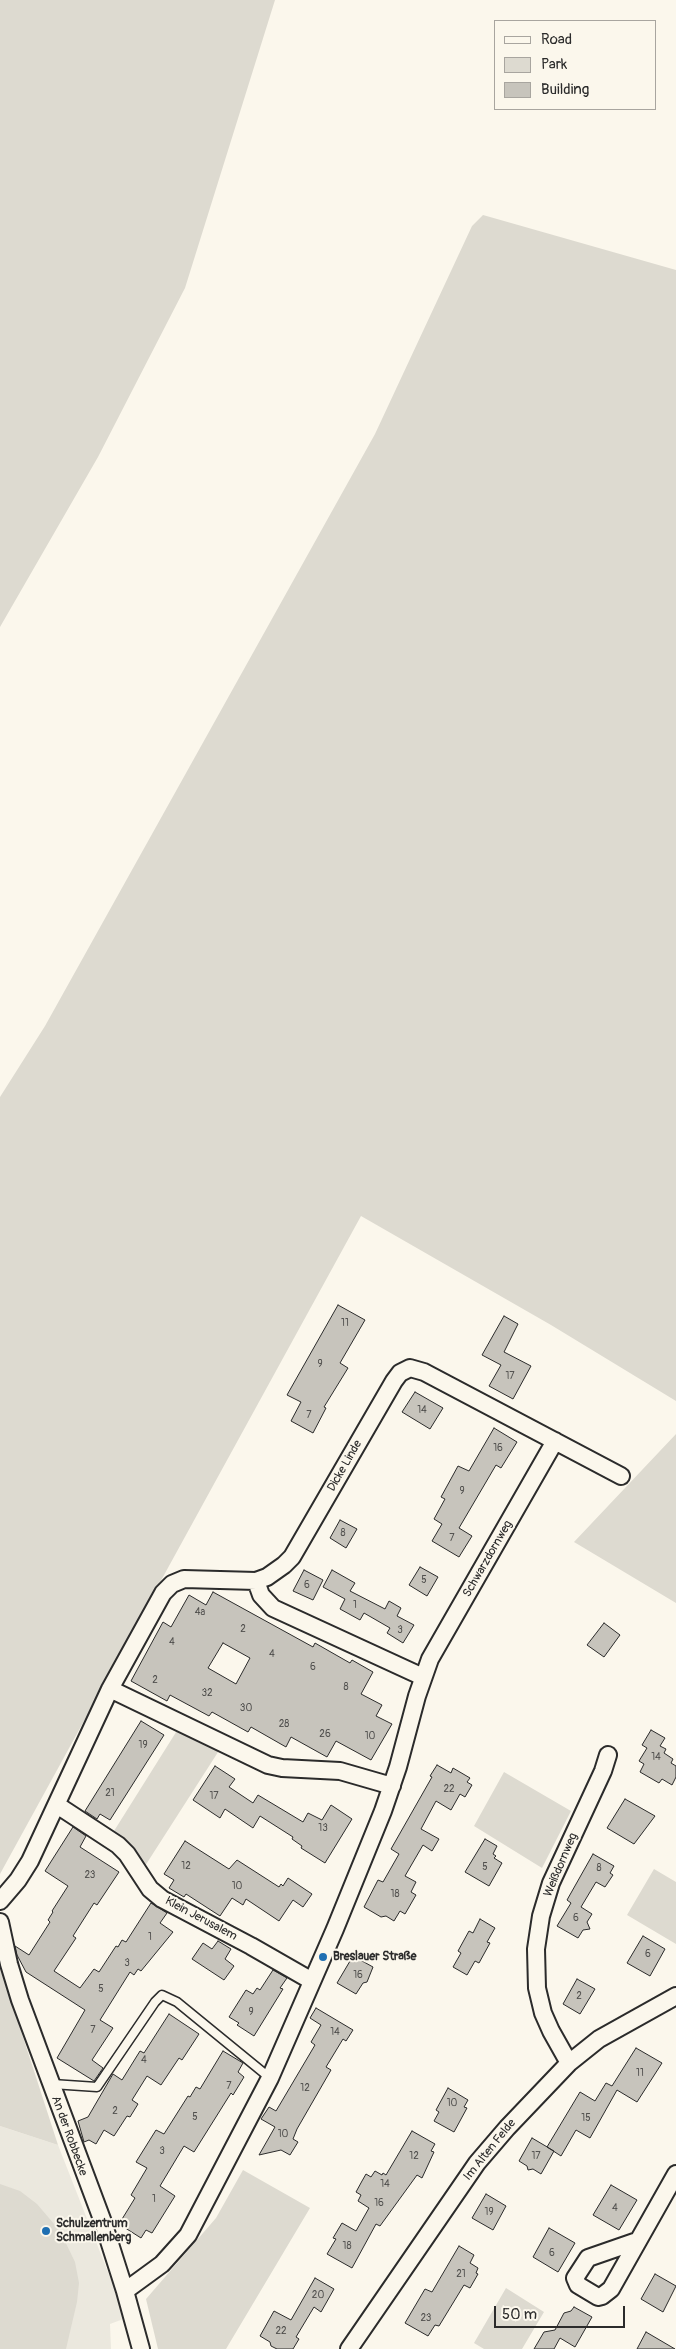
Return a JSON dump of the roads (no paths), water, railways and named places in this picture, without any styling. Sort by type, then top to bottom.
[{"type":"street","name":"Dicke Linde","points":[[110,1689],[163,1592],[172,1584],[184,1579],[199,1578],[256,1581],[276,1572],[292,1557],[394,1381],[400,1373],[410,1368],[424,1372],[621,1476]]},
{"type":"street","name":"Schwarzdornweg","points":[[392,1786],[423,1677],[430,1659],[555,1441]]},
{"type":"street","points":[[256,1581],[261,1595],[273,1608],[423,1677]]},
{"type":"street","points":[[0,1901],[25,1871],[110,1689],[268,1765],[282,1768],[340,1771],[392,1786],[339,1920],[270,2078],[188,2235],[162,2264],[125,2291]]},
{"type":"street","name":"Weißdornweg","points":[[569,2063],[550,2031],[543,2013],[537,1988],[536,1949],[541,1916],[551,1883],[608,1755]]},
{"type":"street","name":"Klein Jerusalem","points":[[57,1805],[118,1845],[127,1854],[150,1889],[162,1899],[312,1981]]},
{"type":"street","name":"An der Robbecke","points":[[0,1922],[15,1982],[50,2084],[102,2222],[125,2291],[141,2349]]},
{"type":"street","name":"Im Alten Felde","points":[[349,2349],[477,2163],[569,2063],[599,2039],[676,1996]]},
{"type":"street","points":[[637,2241],[676,2174]]},
{"type":"lane","points":[[50,2084],[97,2086],[155,2002],[162,1995],[184,2007],[270,2078]]},
{"type":"place","name":"Breslauer Straße","points":[[323,1957]]},
{"type":"place","name":"Schulzentrum Schmallenberg","points":[[46,2231]]}]
